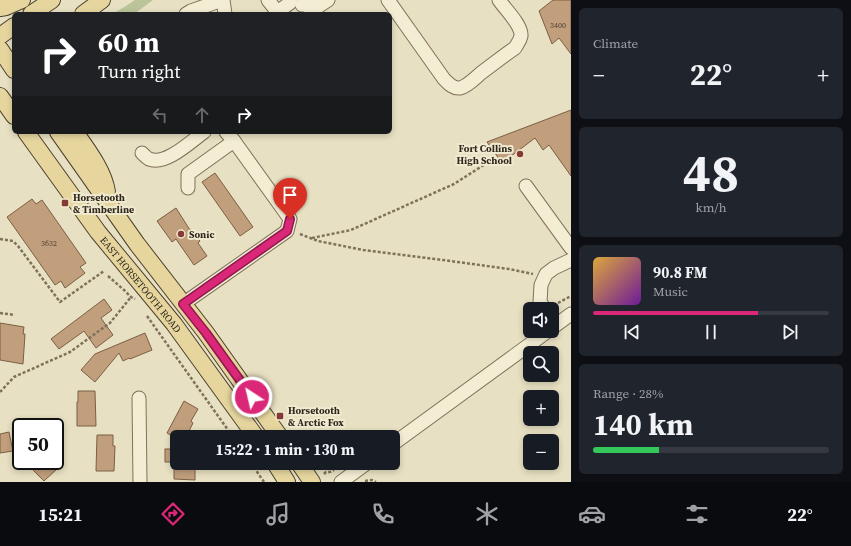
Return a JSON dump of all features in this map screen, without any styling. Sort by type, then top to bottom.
[{"type":"main road","points":[[0,8],[22,0]]},
{"type":"main road","points":[[34,12],[52,0]]},
{"type":"main road","points":[[86,12],[102,0]]},
{"type":"main road","points":[[0,36],[12,27]]},
{"type":"main road","points":[[0,49],[10,69]]},
{"type":"main road","points":[[0,96],[12,113]]},
{"type":"main road","name":"EAST HORSETOOTH ROAD","points":[[27,134],[98,232],[174,324],[251,430]]},
{"type":"main road","name":"EAST HORSETOOTH ROAD","points":[[59,134],[137,244],[206,333],[275,430]]},
{"type":"main road","points":[[76,134],[92,155],[106,185],[108,204]]},
{"type":"main road","points":[[279,470],[287,482]]},
{"type":"main road","points":[[311,470],[321,476]]},
{"type":"street","points":[[188,12],[223,0],[225,12]]},
{"type":"street","points":[[268,0],[277,12]]},
{"type":"street","points":[[388,0],[444,78],[450,85],[457,88],[460,88],[474,79],[519,43],[521,36],[516,22],[499,0]]},
{"type":"street","points":[[279,12],[290,3],[300,8],[304,4],[325,2]]},
{"type":"street","points":[[185,146],[190,134]]},
{"type":"street","points":[[142,153],[150,159],[160,160],[171,156],[201,134]]},
{"type":"street","points":[[183,304],[287,231],[290,219],[230,136],[188,174],[188,188]]},
{"type":"street","points":[[526,186],[571,248]]},
{"type":"street","points":[[540,302],[541,285],[546,274],[554,268],[571,260]]},
{"type":"street","points":[[559,322],[571,314]]},
{"type":"street","points":[[400,439],[536,338]]},
{"type":"street","points":[[140,398],[140,482]]},
{"type":"street","points":[[341,482],[357,470]]},
{"type":"path","points":[[312,238],[352,230],[454,184],[490,160]]},
{"type":"path","points":[[300,234],[318,241],[362,250],[509,269],[536,274]]},
{"type":"path","points":[[0,239],[13,241],[18,246],[60,302],[104,271]]},
{"type":"path","points":[[108,276],[131,297],[136,299]]},
{"type":"path","points":[[559,302],[571,296]]},
{"type":"path","points":[[0,392],[14,378],[70,352],[110,323],[131,297]]},
{"type":"path","points":[[144,312],[227,430]]},
{"type":"path","points":[[0,313],[15,315]]},
{"type":"path","points":[[256,470],[264,482]]},
{"type":"path","points":[[363,482],[366,480],[376,482]]},
{"type":"green space","points":[[135,0],[153,0],[137,12],[116,12]]},
{"type":"building","points":[[553,0],[571,0],[571,54],[559,38],[552,44],[539,11]]},
{"type":"building","points":[[571,110],[571,176],[549,145],[543,150],[535,138],[502,163],[487,142]]},
{"type":"building","points":[[215,173],[253,227],[240,236],[202,182]]},
{"type":"building","points":[[32,199],[36,204],[42,200],[86,263],[80,267],[85,273],[65,288],[61,281],[55,285],[7,217]]},
{"type":"building","name":"Sonic","points":[[176,208],[190,230],[191,229],[200,241],[198,243],[207,256],[194,265],[176,239],[172,242],[157,221]]},
{"type":"building","points":[[104,299],[112,310],[101,318],[113,335],[96,348],[84,331],[59,349],[51,339]]},
{"type":"building","points":[[0,323],[24,327],[23,364],[0,360]]},
{"type":"building","points":[[145,333],[152,350],[123,361],[119,353],[95,382],[81,370],[95,354]]},
{"type":"building","points":[[78,391],[95,391],[96,426],[77,426]]},
{"type":"building","points":[[184,401],[198,409],[191,421],[193,423],[190,430],[170,430],[170,435],[167,433]]},
{"type":"building","points":[[9,432],[12,451],[0,453],[0,434]]},
{"type":"building","points":[[97,435],[113,435],[113,446],[115,446],[114,471],[96,471]]},
{"type":"building","points":[[165,449],[170,449],[170,462],[165,462]]},
{"type":"building","points":[[33,470],[56,470],[44,481]]},
{"type":"building","points":[[174,470],[195,470],[195,480],[174,479]]},
{"type":"place","name":"Fort Collins High School","points":[[520,154]]},
{"type":"place","name":"Horsetooth & Timberline","points":[[65,203]]},
{"type":"place","name":"Sonic","points":[[181,234]]},
{"type":"place","name":"Horsetooth & Arctic Fox","points":[[280,416]]},
{"type":"route","points":[[252,397],[183,304],[287,231],[290,219]]}]
